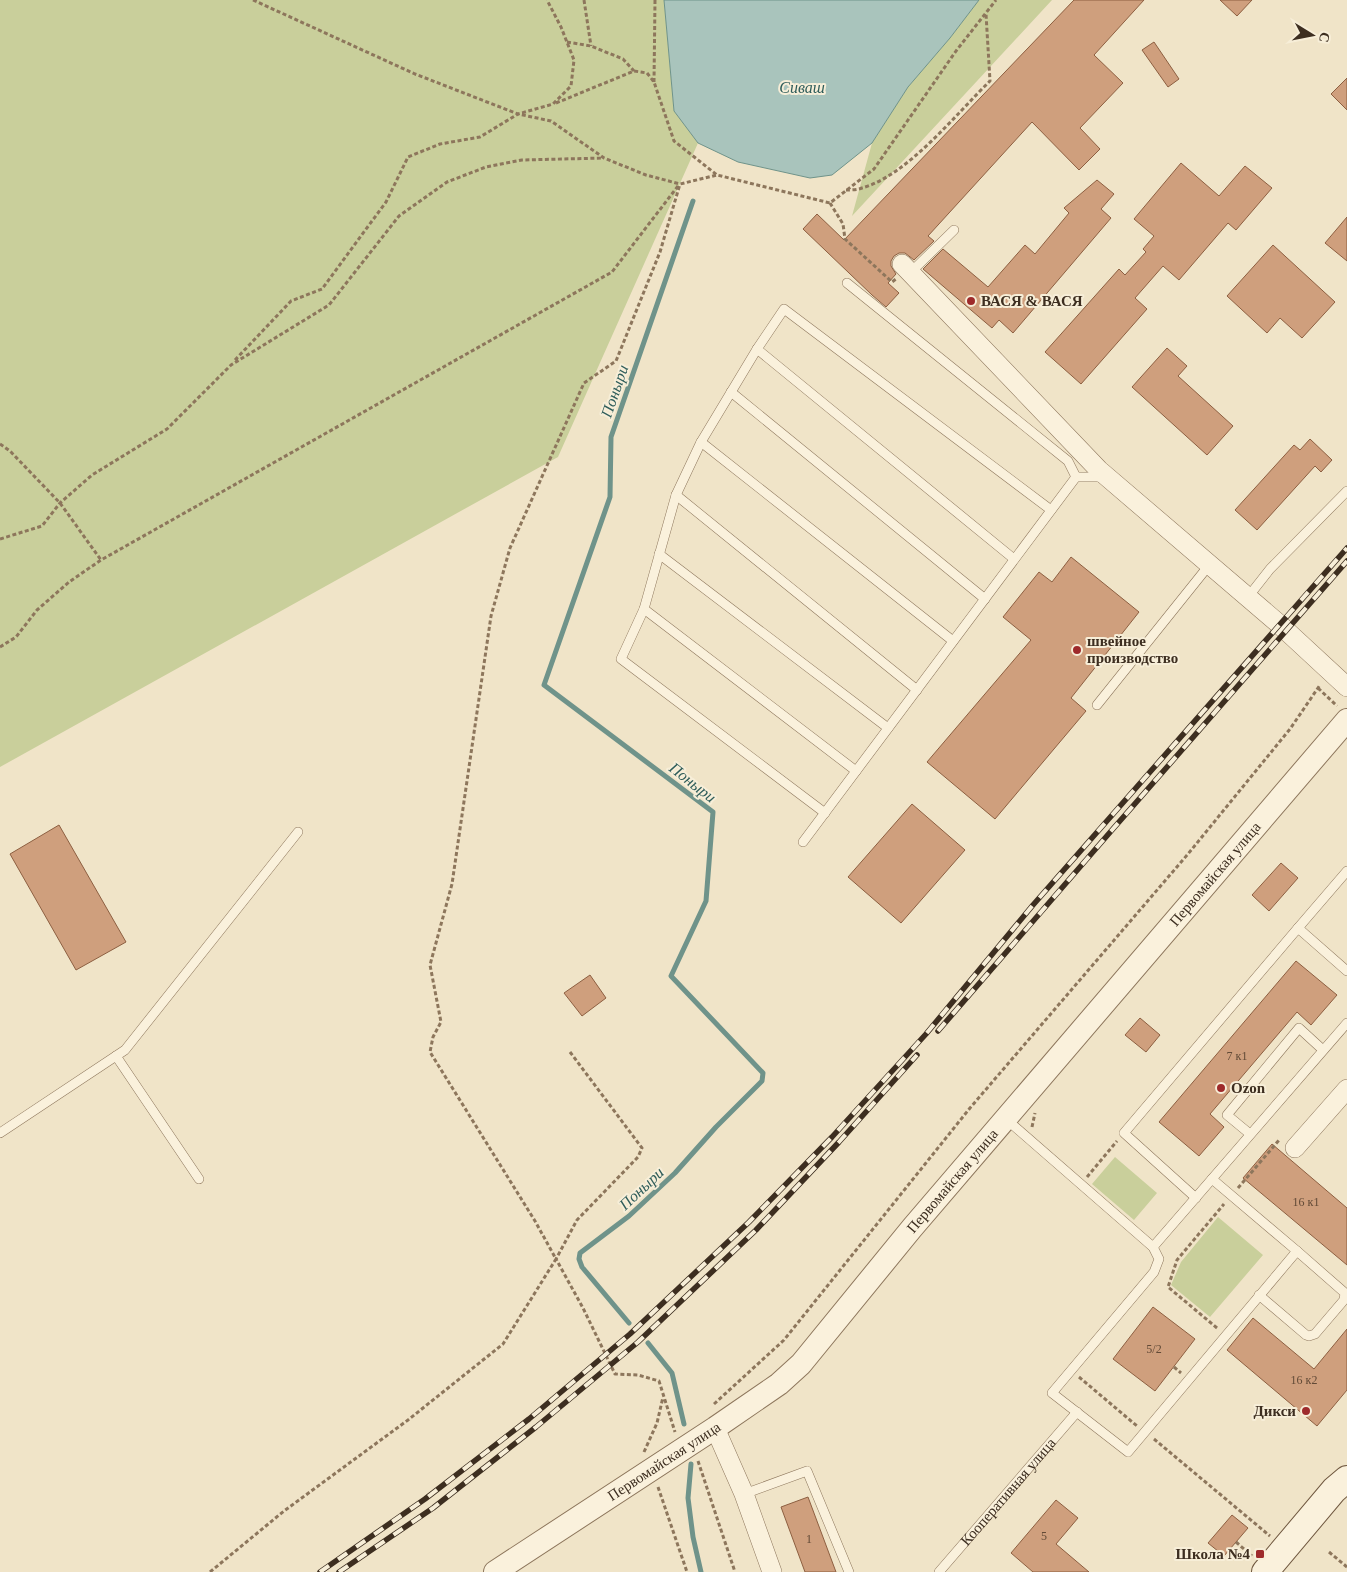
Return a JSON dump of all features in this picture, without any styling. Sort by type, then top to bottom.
[{"type":"main road","points":[[1260,1566],[1347,1479]]},
{"type":"main road","points":[[1288,1572],[1347,1500]]},
{"type":"street","points":[[906,269],[1107,476],[1248,597],[1347,687]]},
{"type":"street","name":"Первомайская улица","points":[[495,1572],[712,1418],[778,1384],[801,1364],[912,1228],[1006,1119],[1344,715]]},
{"type":"street","points":[[1288,1142],[1347,1089]]},
{"type":"street","points":[[712,1418],[744,1494],[772,1572]]},
{"type":"lane","points":[[906,269],[954,230]]},
{"type":"lane","points":[[847,283],[1068,461],[1076,477]]},
{"type":"lane","points":[[825,813],[621,659],[644,610],[676,495],[700,442],[757,348],[784,309],[1051,510]]},
{"type":"lane","points":[[757,348],[1014,559]]},
{"type":"lane","points":[[731,392],[985,598]]},
{"type":"lane","points":[[700,442],[953,641]]},
{"type":"lane","points":[[1076,477],[1107,476]]},
{"type":"lane","points":[[803,842],[1076,477]]},
{"type":"lane","points":[[1248,597],[1270,569],[1347,491]]},
{"type":"lane","points":[[676,495],[917,690]]},
{"type":"lane","points":[[659,554],[888,728]]},
{"type":"lane","points":[[1097,705],[1210,564]]},
{"type":"lane","points":[[644,610],[856,771]]},
{"type":"lane","points":[[0,1133],[125,1050],[298,832]]},
{"type":"lane","points":[[1196,1198],[1124,1133],[1347,871]]},
{"type":"lane","points":[[1298,928],[1347,971]]},
{"type":"lane","points":[[1153,1247],[1347,1023]]},
{"type":"lane","points":[[1250,1134],[1228,1115],[1299,1028],[1323,1050]]},
{"type":"lane","points":[[116,1056],[199,1179]]},
{"type":"lane","points":[[1006,1119],[1153,1247],[1159,1260],[1154,1272],[1052,1393],[1128,1452],[1297,1251]]},
{"type":"lane","points":[[1212,1179],[1345,1293],[1344,1300],[1312,1336],[1306,1335],[1259,1295]]},
{"type":"lane","name":"Кооперативная улица","points":[[940,1572],[1077,1412]]},
{"type":"lane","points":[[744,1494],[807,1471],[849,1572]]},
{"type":"path","points":[[253,0],[415,74],[518,114],[551,121],[604,158],[646,175],[680,184],[717,175]]},
{"type":"path","points":[[547,0],[574,60],[570,86],[553,104]]},
{"type":"path","points":[[584,0],[591,46]]},
{"type":"path","points":[[654,82],[655,0]]},
{"type":"path","points":[[830,203],[874,169],[956,51],[996,0]]},
{"type":"path","points":[[846,190],[861,188],[883,179],[912,161],[990,81],[986,14]]},
{"type":"path","points":[[567,42],[591,46],[623,59],[634,71]]},
{"type":"path","points":[[0,539],[42,526],[60,503],[92,475],[167,429],[290,302],[322,289],[386,202],[408,156],[440,144],[480,137],[518,114],[553,104],[634,71],[647,73],[654,82],[674,141],[717,175],[830,203],[843,224],[845,239],[892,282],[906,269]]},
{"type":"path","points":[[231,365],[330,305],[399,216],[447,182],[486,167],[522,160],[604,158]]},
{"type":"path","points":[[0,647],[16,637],[37,610],[69,582],[102,560],[612,272],[680,184]]},
{"type":"path","points":[[680,184],[660,252],[616,361],[584,383],[510,548],[491,616],[452,884],[430,965],[440,1022],[433,1037],[430,1052],[535,1221],[583,1308],[615,1374],[638,1375],[659,1381],[676,1435],[682,1431]]},
{"type":"path","points":[[0,444],[10,451],[60,503],[102,560]]},
{"type":"path","points":[[712,1418],[784,1340],[970,1108],[1188,854],[1290,729],[1330,671]]},
{"type":"path","points":[[1318,688],[1344,715]]},
{"type":"path","points":[[210,1572],[284,1511],[408,1420],[503,1344],[556,1259],[577,1220],[638,1157],[642,1148],[570,1052]]},
{"type":"path","points":[[1080,1184],[1124,1133]]},
{"type":"path","points":[[1226,1335],[1168,1287],[1177,1260],[1231,1196],[1288,1142]]},
{"type":"path","points":[[1071,1370],[1273,1538]]},
{"type":"path","points":[[648,1454],[641,1459],[657,1423],[664,1394]]},
{"type":"path","points":[[696,1455],[735,1572]]},
{"type":"path","points":[[657,1485],[687,1572]]},
{"type":"path","points":[[1236,1542],[1260,1566]]},
{"type":"path","points":[[1329,1552],[1347,1567]]},
{"type":"green space","points":[[0,0],[664,0],[674,111],[698,143],[558,457],[0,767]]},
{"type":"green space","points":[[979,0],[1052,0],[852,216],[872,143],[908,87],[950,38]]},
{"type":"green space","points":[[1115,1157],[1157,1193],[1134,1220],[1092,1184]]},
{"type":"green space","points":[[1218,1217],[1263,1255],[1210,1317],[1171,1285],[1181,1262]]},
{"type":"water","name":"Сиваш","points":[[664,0],[979,0],[950,38],[908,87],[872,143],[832,175],[810,178],[738,162],[698,143],[674,111]]},
{"type":"building","points":[[1074,0],[1144,0],[1094,55],[1123,83],[1080,128],[1100,149],[1079,170],[1032,122],[928,236],[934,241],[914,260],[905,253],[899,253],[894,256],[891,266],[896,274],[888,283],[899,293],[886,307],[803,229],[817,214],[844,240]]},
{"type":"building","points":[[1220,0],[1252,0],[1237,16]]},
{"type":"building","points":[[1154,42],[1179,79],[1168,87],[1142,50]]},
{"type":"building","points":[[1347,78],[1347,110],[1331,94]]},
{"type":"building","points":[[1181,163],[1219,196],[1245,166],[1272,188],[1236,230],[1228,223],[1179,280],[1163,266],[1135,298],[1147,309],[1081,384],[1045,352],[1119,269],[1125,275],[1146,252],[1143,249],[1154,236],[1134,219]]},
{"type":"building","points":[[1097,180],[1114,194],[1101,209],[1111,218],[1013,333],[999,320],[992,328],[923,269],[943,249],[988,287],[1025,245],[1035,254],[1069,213],[1064,208]]},
{"type":"building","points":[[1347,217],[1347,261],[1325,243]]},
{"type":"building","points":[[1273,245],[1335,302],[1302,338],[1280,318],[1267,333],[1227,296]]},
{"type":"building","points":[[1167,348],[1187,366],[1178,376],[1233,426],[1207,455],[1132,387]]},
{"type":"building","points":[[1310,439],[1332,460],[1321,472],[1315,466],[1257,530],[1235,510],[1294,445],[1300,450]]},
{"type":"building","points":[[1071,557],[1139,612],[1071,698],[1086,711],[995,819],[927,762],[1031,640],[1003,617],[1039,572],[1052,582]]},
{"type":"building","points":[[912,804],[965,850],[901,923],[848,877]]},
{"type":"building","points":[[59,825],[126,942],[76,970],[10,854]]},
{"type":"building","points":[[1281,863],[1298,878],[1269,911],[1252,895]]},
{"type":"building","points":[[1296,961],[1337,995],[1311,1025],[1297,1012],[1210,1114],[1224,1127],[1199,1156],[1159,1122]]},
{"type":"building","points":[[590,975],[606,998],[582,1016],[564,993]]},
{"type":"building","points":[[1140,1018],[1160,1035],[1146,1052],[1125,1035]]},
{"type":"building","points":[[1272,1144],[1347,1208],[1347,1265],[1243,1178]]},
{"type":"building","points":[[1153,1307],[1195,1339],[1155,1391],[1113,1359]]},
{"type":"building","points":[[1253,1318],[1314,1369],[1347,1329],[1347,1390],[1317,1426],[1227,1350]]},
{"type":"building","points":[[808,1497],[836,1572],[805,1572],[781,1507]]},
{"type":"building","points":[[1056,1500],[1078,1518],[1056,1544],[1089,1572],[1033,1572],[1011,1553]]},
{"type":"building","points":[[1232,1515],[1248,1528],[1224,1556],[1208,1543]]},
{"type":"waterway","name":"Поныри","points":[[629,1323],[582,1267],[579,1259],[580,1253],[629,1216],[675,1173],[716,1127],[762,1081],[763,1073],[671,976],[706,901],[713,812],[544,685],[610,497],[611,437],[693,201]]},
{"type":"waterway","name":"Поныри","points":[[648,1343],[672,1373],[684,1424]]},
{"type":"waterway","name":"Поныри","points":[[691,1464],[688,1498],[693,1537],[701,1572]]},
{"type":"railway","points":[[320,1572],[425,1499],[529,1419],[630,1334],[749,1222],[832,1137],[926,1034],[1033,905],[1347,548]]},
{"type":"railway","points":[[938,1031],[1347,561]]},
{"type":"railway","points":[[339,1572],[433,1508],[536,1427],[638,1342],[756,1230],[839,1142],[917,1055]]},
{"type":"place","name":"ВАСЯ & ВАСЯ","points":[[971,301]]},
{"type":"place","name":"швейное производство","points":[[1077,650]]},
{"type":"place","name":"Ozon","points":[[1221,1088]]},
{"type":"place","name":"Дикси","points":[[1306,1411]]},
{"type":"place","name":"Школа №4","points":[[1260,1554]]}]
